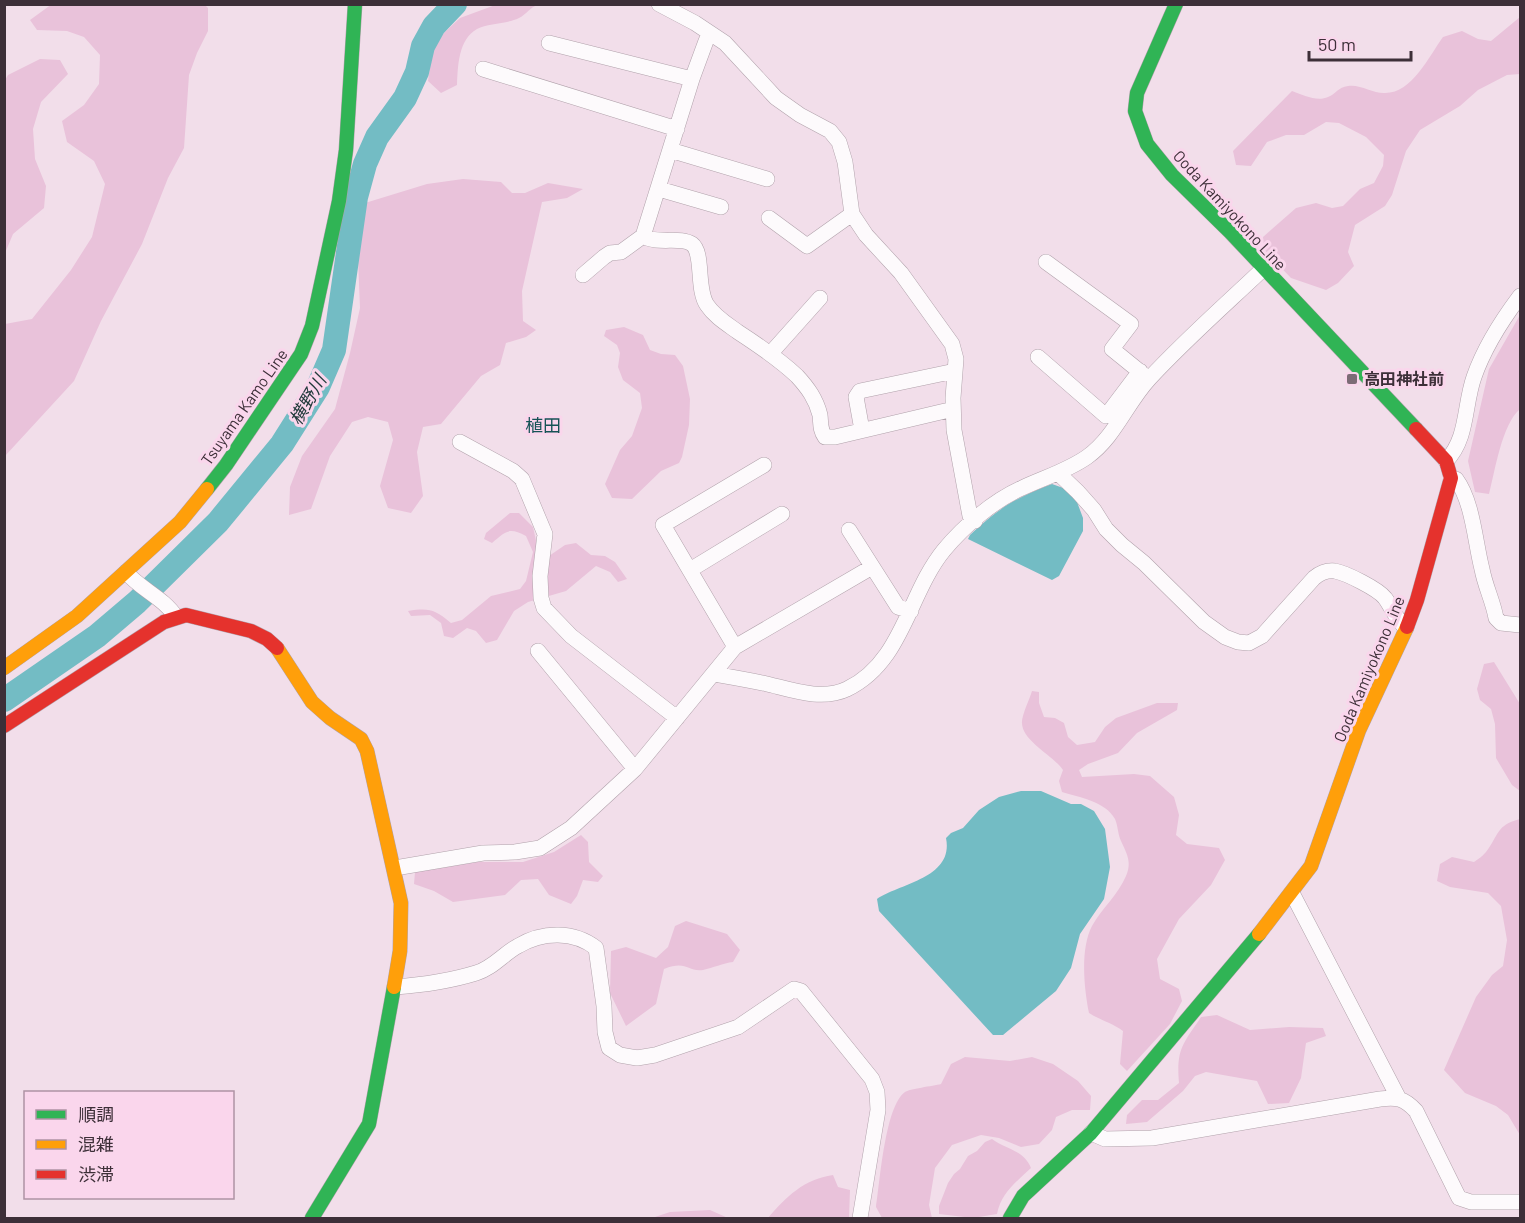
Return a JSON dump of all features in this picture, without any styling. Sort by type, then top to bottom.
[{"type":"main road","name":"Tsuyama Kamo Line","points":[[4,668],[78,616],[180,522],[226,465],[300,354],[312,326],[339,201],[345,160],[355,4]]},
{"type":"main road","name":"Ooda Kamiyokono Line","points":[[1010,1218],[1023,1196],[1091,1133],[1292,892],[1311,866],[1359,730],[1417,600],[1451,478],[1446,461],[1231,233],[1172,174],[1147,144],[1135,111],[1137,93],[1176,4]]},
{"type":"main road","points":[[4,726],[164,622],[174,613],[219,622],[267,639],[281,651],[312,702],[330,718],[361,739],[367,752],[402,903],[400,951],[369,1124],[312,1218]]},
{"type":"street","points":[[658,4],[725,43],[776,98],[800,115],[830,131],[839,142],[845,162],[852,214],[866,235],[900,273],[952,344],[956,359],[954,430],[970,516],[975,521]]},
{"type":"street","points":[[583,275],[604,256],[621,252],[643,236],[692,79],[710,33]]},
{"type":"street","points":[[549,43],[692,79]]},
{"type":"street","points":[[483,69],[677,129]]},
{"type":"street","points":[[670,150],[767,179]]},
{"type":"street","points":[[659,189],[721,207]]},
{"type":"street","points":[[769,218],[807,246],[852,214]]},
{"type":"street","points":[[643,236],[657,241],[686,241],[694,246],[698,253],[700,291],[705,303],[715,315],[770,354],[810,391],[816,402],[821,431],[825,437],[953,411]]},
{"type":"street","points":[[1046,262],[1131,324],[1112,349],[1144,375]]},
{"type":"street","points":[[1038,357],[1106,417],[1144,375],[1263,269]]},
{"type":"street","points":[[1446,461],[1454,453],[1460,438],[1474,378],[1482,360],[1502,320],[1521,296]]},
{"type":"street","points":[[770,354],[820,298]]},
{"type":"street","points":[[862,430],[856,397],[860,391],[955,371]]},
{"type":"street","points":[[714,674],[822,694],[844,690],[862,681],[883,660],[902,631],[934,564],[946,548],[1000,500],[1086,458],[1104,443],[1144,375]]},
{"type":"street","points":[[460,442],[513,471],[522,479],[545,534],[540,576],[540,598],[544,608],[571,636],[677,718]]},
{"type":"street","points":[[735,647],[663,525],[764,465]]},
{"type":"street","points":[[1058,473],[1086,501],[1106,529],[1122,545],[1144,563],[1204,622],[1225,637],[1238,642],[1249,642],[1262,636],[1323,571],[1336,571],[1377,590],[1384,597],[1398,622],[1406,628]]},
{"type":"street","points":[[1451,478],[1456,479],[1463,488],[1482,571],[1496,618],[1501,623],[1521,625]]},
{"type":"street","points":[[690,570],[782,514]]},
{"type":"street","points":[[849,530],[898,607],[911,611]]},
{"type":"street","points":[[395,868],[483,853],[515,852],[540,848],[571,828],[635,770],[735,647],[872,567]]},
{"type":"street","points":[[126,572],[174,613]]},
{"type":"street","points":[[538,651],[635,770]]},
{"type":"street","points":[[1292,892],[1398,1097],[1416,1111],[1459,1198],[1471,1202],[1521,1202]]},
{"type":"street","points":[[395,987],[421,985],[477,973],[494,965],[519,945],[543,936],[566,935],[586,940],[596,948],[605,1032],[609,1048],[620,1055],[637,1058],[655,1055],[738,1027],[794,989],[801,991],[872,1079],[877,1092],[878,1110],[860,1218]]},
{"type":"street","points":[[1091,1133],[1105,1139],[1152,1138],[1398,1097]]},
{"type":"shaded area","points":[[52,4],[205,5],[208,8],[208,31],[189,75],[184,148],[168,178],[142,244],[101,321],[74,381],[5,456],[5,324],[32,319],[71,270],[92,237],[105,184],[94,161],[67,142],[62,121],[84,105],[99,84],[100,55],[84,37],[67,31],[37,30],[30,20]]},
{"type":"shaded area","points":[[498,4],[538,5],[519,18],[481,27],[471,34],[460,54],[457,85],[441,93],[428,81],[433,43],[460,18]]},
{"type":"shaded area","points":[[1520,17],[1520,74],[1507,75],[1478,90],[1460,106],[1420,130],[1406,151],[1392,195],[1385,206],[1355,225],[1348,252],[1354,266],[1338,283],[1326,290],[1291,278],[1264,250],[1263,237],[1296,208],[1316,203],[1332,208],[1343,206],[1360,189],[1374,183],[1383,166],[1384,155],[1366,137],[1339,123],[1326,122],[1304,135],[1286,135],[1267,142],[1251,166],[1236,165],[1233,151],[1292,91],[1319,99],[1328,97],[1348,86],[1357,86],[1379,93],[1394,92],[1411,81],[1443,37],[1462,31],[1478,39],[1491,41]]},
{"type":"shaded area","points":[[40,59],[60,60],[68,74],[41,102],[33,129],[35,159],[46,186],[44,208],[13,234],[5,253],[5,80],[8,75]]},
{"type":"shaded area","points":[[463,179],[501,182],[512,193],[525,193],[548,183],[583,189],[567,198],[542,202],[522,291],[523,321],[536,330],[526,337],[506,343],[500,365],[481,376],[441,424],[423,427],[417,452],[423,496],[411,513],[388,508],[380,486],[393,440],[388,422],[368,417],[352,422],[330,456],[311,509],[289,515],[290,487],[302,456],[335,409],[350,353],[360,308],[358,259],[365,203],[427,184]]},
{"type":"shaded area","points":[[1520,315],[1520,409],[1508,425],[1489,494],[1475,492],[1468,461],[1489,369]]},
{"type":"shaded area","points":[[624,327],[643,335],[650,350],[675,355],[683,366],[690,399],[689,425],[679,463],[661,471],[632,499],[612,498],[605,484],[620,450],[632,436],[642,408],[640,393],[623,380],[618,367],[620,353],[617,345],[604,336],[606,330]]},
{"type":"shaded area","points":[[510,513],[519,513],[533,527],[538,550],[549,556],[565,545],[576,543],[591,555],[605,556],[615,562],[627,579],[618,582],[610,572],[596,566],[566,591],[528,602],[514,611],[497,640],[486,643],[476,631],[467,628],[453,638],[444,636],[441,623],[430,615],[411,616],[408,611],[426,610],[435,612],[451,623],[462,620],[491,596],[520,589],[526,581],[533,552],[526,536],[511,531],[504,533],[492,543],[484,539],[486,533]]},
{"type":"shaded area","points":[[1494,662],[1520,704],[1520,791],[1512,785],[1496,758],[1495,724],[1491,709],[1480,700],[1477,689],[1484,664]]},
{"type":"shaded area","points":[[1032,691],[1039,692],[1039,703],[1044,717],[1055,718],[1064,723],[1068,737],[1077,745],[1095,742],[1105,727],[1116,718],[1157,703],[1178,703],[1177,710],[1137,733],[1118,753],[1088,764],[1079,770],[1082,777],[1134,774],[1150,776],[1174,797],[1179,815],[1176,835],[1187,844],[1219,848],[1225,860],[1211,885],[1179,919],[1157,959],[1160,979],[1179,989],[1182,1001],[1170,1024],[1127,1071],[1120,1064],[1123,1031],[1089,1013],[1084,957],[1092,926],[1123,883],[1129,866],[1128,858],[1111,813],[1092,801],[1062,792],[1059,781],[1063,770],[1023,730],[1023,716]]},
{"type":"shaded area","points":[[1520,819],[1520,1135],[1508,1115],[1496,1106],[1465,1093],[1444,1070],[1476,997],[1492,975],[1503,966],[1507,940],[1501,906],[1488,893],[1450,887],[1437,881],[1440,864],[1452,857],[1474,862],[1486,852],[1506,824]]},
{"type":"shaded area","points":[[581,835],[588,842],[589,862],[603,876],[598,882],[583,880],[571,904],[549,895],[538,879],[521,880],[505,895],[453,902],[434,891],[414,884],[415,872],[478,862],[523,862],[554,852]]},
{"type":"shaded area","points":[[686,921],[727,934],[740,950],[733,962],[707,969],[698,970],[678,966],[664,969],[656,1004],[626,1026],[610,993],[611,951],[626,947],[656,958],[668,947],[675,926]]},
{"type":"shaded area","points":[[1217,1015],[1250,1030],[1289,1027],[1323,1028],[1326,1036],[1306,1043],[1301,1078],[1289,1103],[1268,1104],[1257,1081],[1206,1072],[1195,1076],[1183,1091],[1147,1122],[1126,1124],[1127,1115],[1142,1100],[1158,1100],[1179,1083],[1180,1054],[1185,1041],[1201,1017]]},
{"type":"shaded area","points":[[965,1057],[1010,1061],[1032,1057],[1053,1064],[1078,1081],[1091,1096],[1090,1110],[1072,1110],[1056,1117],[1052,1130],[1039,1144],[1021,1147],[999,1138],[981,1135],[952,1145],[935,1168],[929,1205],[932,1218],[882,1218],[876,1207],[888,1128],[898,1100],[907,1091],[941,1084],[951,1064]]},
{"type":"shaded area","points":[[992,1139],[1020,1154],[1031,1168],[1006,1194],[997,1214],[973,1218],[939,1214],[939,1206],[954,1174],[968,1156]]},
{"type":"shaded area","points":[[833,1175],[838,1187],[850,1190],[849,1218],[768,1218],[796,1190],[813,1180]]},
{"type":"shaded area","points":[[710,1210],[728,1218],[652,1218],[670,1212]]},
{"type":"water","points":[[1052,484],[1066,489],[1077,502],[1083,518],[1083,531],[1059,576],[1052,580],[968,539],[980,526],[1008,505]]},
{"type":"water","points":[[1021,791],[1041,791],[1071,804],[1081,804],[1094,811],[1105,829],[1110,867],[1104,899],[1080,934],[1071,968],[1056,991],[1003,1035],[993,1035],[879,911],[877,899],[924,878],[934,871],[942,862],[946,851],[946,838],[951,833],[963,828],[979,810],[999,797]]},
{"type":"waterway","name":"横野川","points":[[4,700],[97,636],[137,602],[218,522],[282,444],[318,387],[334,350],[356,197],[365,164],[377,137],[405,98],[417,72],[423,46],[434,26],[455,4]]},
{"type":"traffic: fast","points":[[207,489],[226,465],[301,354],[312,326],[339,201],[346,150],[355,4]]},
{"type":"traffic: fast","points":[[1176,4],[1137,93],[1135,111],[1147,144],[1172,175],[1231,233],[1416,429]]},
{"type":"traffic: fast","points":[[1010,1218],[1023,1196],[1091,1133],[1259,934]]},
{"type":"traffic: fast","points":[[312,1218],[369,1124],[394,987]]},
{"type":"traffic: slow","points":[[4,668],[77,616],[180,522],[207,489]]},
{"type":"traffic: slow","points":[[1259,934],[1311,866],[1359,730],[1407,627]]},
{"type":"traffic: slow","points":[[277,648],[312,702],[330,718],[361,739],[367,751],[401,903],[400,951],[394,987]]},
{"type":"traffic: jam","points":[[1407,627],[1417,600],[1451,478],[1446,461],[1416,429]]},
{"type":"traffic: jam","points":[[4,726],[164,622],[186,615],[251,631],[267,639],[277,648]]},
{"type":"place","name":"高田神社前","points":[[1352,379]]},
{"type":"district","name":"植田","points":[[543,426]]}]
